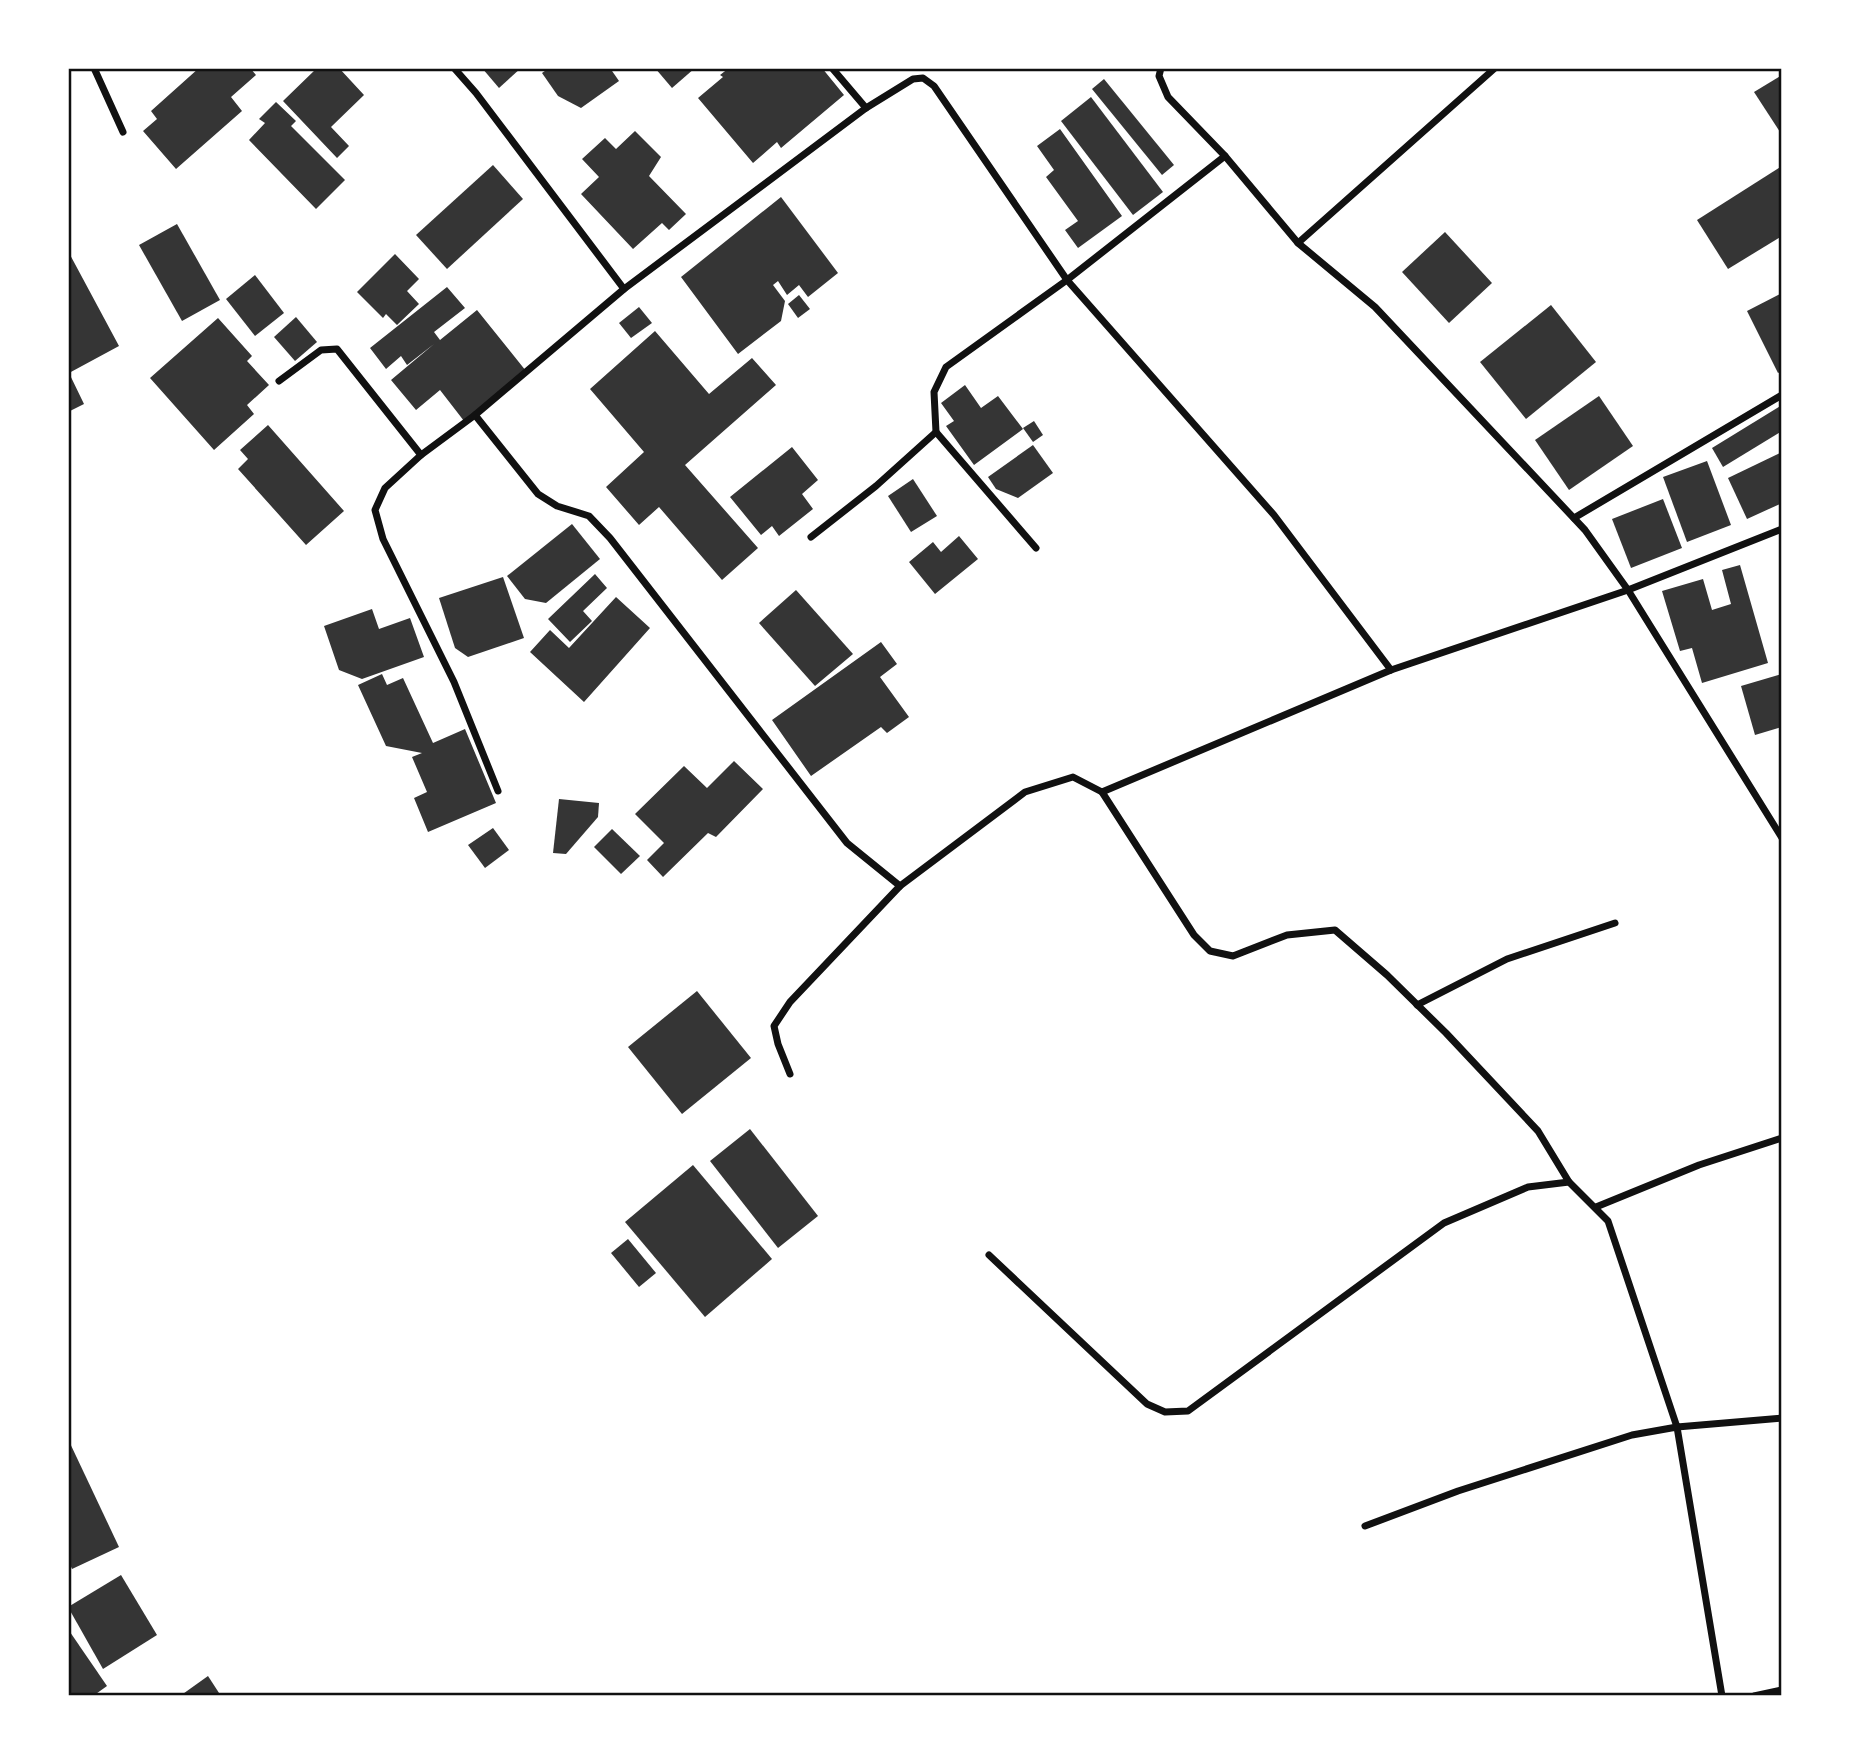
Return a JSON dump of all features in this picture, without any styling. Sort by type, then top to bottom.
[{"type":"street","points":[[94,68],[123,132]]},
{"type":"street","points":[[454,68],[477,93],[624,289]]},
{"type":"street","points":[[832,68],[866,108]]},
{"type":"street","points":[[1161,68],[1159,76],[1168,97],[1225,156],[1297,243],[1375,307],[1574,518],[1628,590],[1782,838]]},
{"type":"street","points":[[1297,243],[1495,68]]},
{"type":"street","points":[[498,791],[454,682],[383,538],[375,510],[385,488],[421,455],[475,415],[624,289],[866,108],[913,79],[923,78],[934,86],[1067,280],[1275,515],[1391,670]]},
{"type":"street","points":[[1037,548],[936,432],[934,392],[946,368],[1067,280],[1225,156]]},
{"type":"street","points":[[279,381],[321,350],[337,349],[421,455]]},
{"type":"street","points":[[1574,518],[1782,395]]},
{"type":"street","points":[[475,415],[538,494],[556,506],[589,516],[610,538],[847,844],[900,886]]},
{"type":"street","points":[[811,537],[876,486],[936,432]]},
{"type":"street","points":[[1102,792],[1391,670],[1628,590],[1782,529]]},
{"type":"street","points":[[790,1074],[774,1026],[790,1002],[900,886],[1025,792],[1073,777],[1102,792],[1194,935],[1210,951],[1233,956],[1287,935],[1335,930],[1446,1033],[1538,1131],[1569,1182],[1608,1220],[1677,1426],[1722,1696]]},
{"type":"street","points":[[1417,1005],[1507,959],[1615,923]]},
{"type":"street","points":[[1596,1208],[1699,1166],[1782,1138]]},
{"type":"street","points":[[989,1255],[1147,1404],[1165,1412],[1188,1411],[1444,1223],[1528,1187],[1569,1182]]},
{"type":"street","points":[[1365,1526],[1458,1491],[1632,1435],[1677,1426],[1782,1418]]},
{"type":"street","points":[[1754,1696],[1782,1690]]},
{"type":"building","points":[[199,68],[250,68],[256,75],[231,97],[242,111],[176,169],[143,131],[157,119],[151,111]]},
{"type":"building","points":[[317,68],[339,68],[364,95],[331,127],[349,146],[337,158],[283,101]]},
{"type":"building","points":[[482,68],[521,68],[499,88]]},
{"type":"building","points":[[549,68],[610,68],[619,81],[581,108],[558,96],[542,73]]},
{"type":"building","points":[[655,68],[695,68],[672,88]]},
{"type":"building","points":[[729,68],[822,68],[844,95],[781,148],[777,142],[753,163],[698,98],[723,77],[720,75]]},
{"type":"building","points":[[1782,75],[1782,135],[1754,92]]},
{"type":"building","points":[[1104,79],[1174,165],[1162,175],[1092,89]]},
{"type":"building","points":[[1091,97],[1163,192],[1133,215],[1061,121]]},
{"type":"building","points":[[276,102],[296,121],[291,126],[345,180],[316,209],[249,140],[265,123],[259,119]]},
{"type":"building","points":[[1060,129],[1122,216],[1078,248],[1065,230],[1078,221],[1046,177],[1054,170],[1037,146]]},
{"type":"building","points":[[635,131],[661,157],[649,176],[686,214],[669,230],[662,223],[633,249],[581,194],[599,177],[582,159],[605,138],[616,149]]},
{"type":"building","points":[[493,165],[523,199],[447,269],[416,235]]},
{"type":"building","points":[[1782,166],[1782,236],[1728,269],[1697,220]]},
{"type":"building","points":[[781,197],[838,273],[808,297],[799,285],[787,295],[778,281],[773,285],[785,301],[781,321],[738,354],[681,277]]},
{"type":"building","points":[[177,224],[220,300],[182,321],[139,245]]},
{"type":"building","points":[[1445,232],[1492,283],[1449,323],[1402,272]]},
{"type":"building","points":[[68,251],[119,346],[69,373],[84,404],[68,412]]},
{"type":"building","points":[[395,254],[419,279],[407,291],[419,304],[397,325],[386,314],[383,318],[357,292]]},
{"type":"building","points":[[255,275],[284,313],[255,336],[226,299]]},
{"type":"building","points":[[447,287],[465,308],[434,332],[440,340],[477,310],[526,371],[464,421],[440,390],[416,410],[391,380],[434,344],[407,365],[401,356],[386,369],[370,348]]},
{"type":"building","points":[[1782,293],[1782,371],[1778,373],[1747,311]]},
{"type":"building","points":[[799,295],[810,309],[798,318],[788,304]]},
{"type":"building","points":[[1551,305],[1596,362],[1526,419],[1480,362]]},
{"type":"building","points":[[639,307],[652,323],[631,338],[619,323]]},
{"type":"building","points":[[296,317],[317,342],[295,361],[274,337]]},
{"type":"building","points":[[218,318],[252,356],[247,361],[269,385],[247,405],[254,414],[214,450],[150,378]]},
{"type":"building","points":[[655,331],[709,394],[752,358],[776,385],[685,465],[758,548],[722,580],[659,507],[639,525],[606,487],[644,452],[590,389]]},
{"type":"building","points":[[965,385],[981,408],[998,396],[1023,429],[974,465],[946,426],[954,421],[941,403]]},
{"type":"building","points":[[1599,396],[1633,446],[1569,490],[1535,440]]},
{"type":"building","points":[[1782,405],[1782,431],[1723,467],[1712,448]]},
{"type":"building","points":[[1034,421],[1043,435],[1033,442],[1023,428]]},
{"type":"building","points":[[268,425],[344,511],[306,545],[238,469],[248,459],[240,450]]},
{"type":"building","points":[[1033,445],[1053,473],[1018,498],[996,489],[988,477]]},
{"type":"building","points":[[792,447],[818,480],[802,494],[813,509],[779,536],[772,526],[761,535],[730,497]]},
{"type":"building","points":[[1782,452],[1782,503],[1747,519],[1728,478]]},
{"type":"building","points":[[1707,461],[1731,525],[1687,542],[1663,477]]},
{"type":"building","points":[[913,479],[937,516],[911,532],[888,496]]},
{"type":"building","points":[[1663,499],[1682,548],[1631,568],[1612,519]]},
{"type":"building","points":[[572,524],[600,559],[546,603],[525,599],[507,576]]},
{"type":"building","points":[[959,536],[978,559],[935,594],[909,562],[933,542],[941,552]]},
{"type":"building","points":[[1740,565],[1768,663],[1702,683],[1692,648],[1680,651],[1662,591],[1703,579],[1712,610],[1731,604],[1722,570]]},
{"type":"building","points":[[595,574],[607,588],[583,611],[592,621],[570,642],[548,619]]},
{"type":"building","points":[[503,577],[524,638],[468,657],[455,648],[439,598]]},
{"type":"building","points":[[796,590],[853,654],[815,686],[759,623]]},
{"type":"building","points":[[616,597],[650,628],[584,702],[530,652],[550,630],[569,648]]},
{"type":"building","points":[[372,609],[379,629],[410,618],[424,657],[362,679],[339,670],[324,626]]},
{"type":"building","points":[[881,642],[897,664],[880,677],[909,717],[887,733],[881,727],[811,776],[772,720]]},
{"type":"building","points":[[382,674],[387,685],[403,678],[433,743],[465,729],[496,803],[428,832],[414,798],[427,792],[412,757],[422,753],[386,746],[358,685]]},
{"type":"building","points":[[1782,674],[1782,727],[1755,735],[1741,686]]},
{"type":"building","points":[[734,761],[763,789],[716,837],[708,833],[663,877],[647,860],[664,843],[635,814],[684,766],[707,788]]},
{"type":"building","points":[[559,799],[599,803],[598,817],[566,854],[553,853]]},
{"type":"building","points":[[493,828],[509,850],[485,868],[468,845]]},
{"type":"building","points":[[612,829],[640,856],[621,874],[594,847]]},
{"type":"building","points":[[697,991],[751,1058],[682,1114],[628,1047]]},
{"type":"building","points":[[750,1129],[818,1216],[778,1248],[710,1161]]},
{"type":"building","points":[[693,1165],[772,1259],[705,1317],[625,1222]]},
{"type":"building","points":[[628,1239],[656,1273],[639,1287],[611,1253]]},
{"type":"building","points":[[68,1439],[119,1547],[72,1569],[68,1560]]},
{"type":"building","points":[[121,1575],[157,1635],[103,1669],[68,1607]]},
{"type":"building","points":[[70,1632],[107,1686],[93,1696],[68,1696]]},
{"type":"building","points":[[208,1676],[221,1696],[180,1696]]}]
